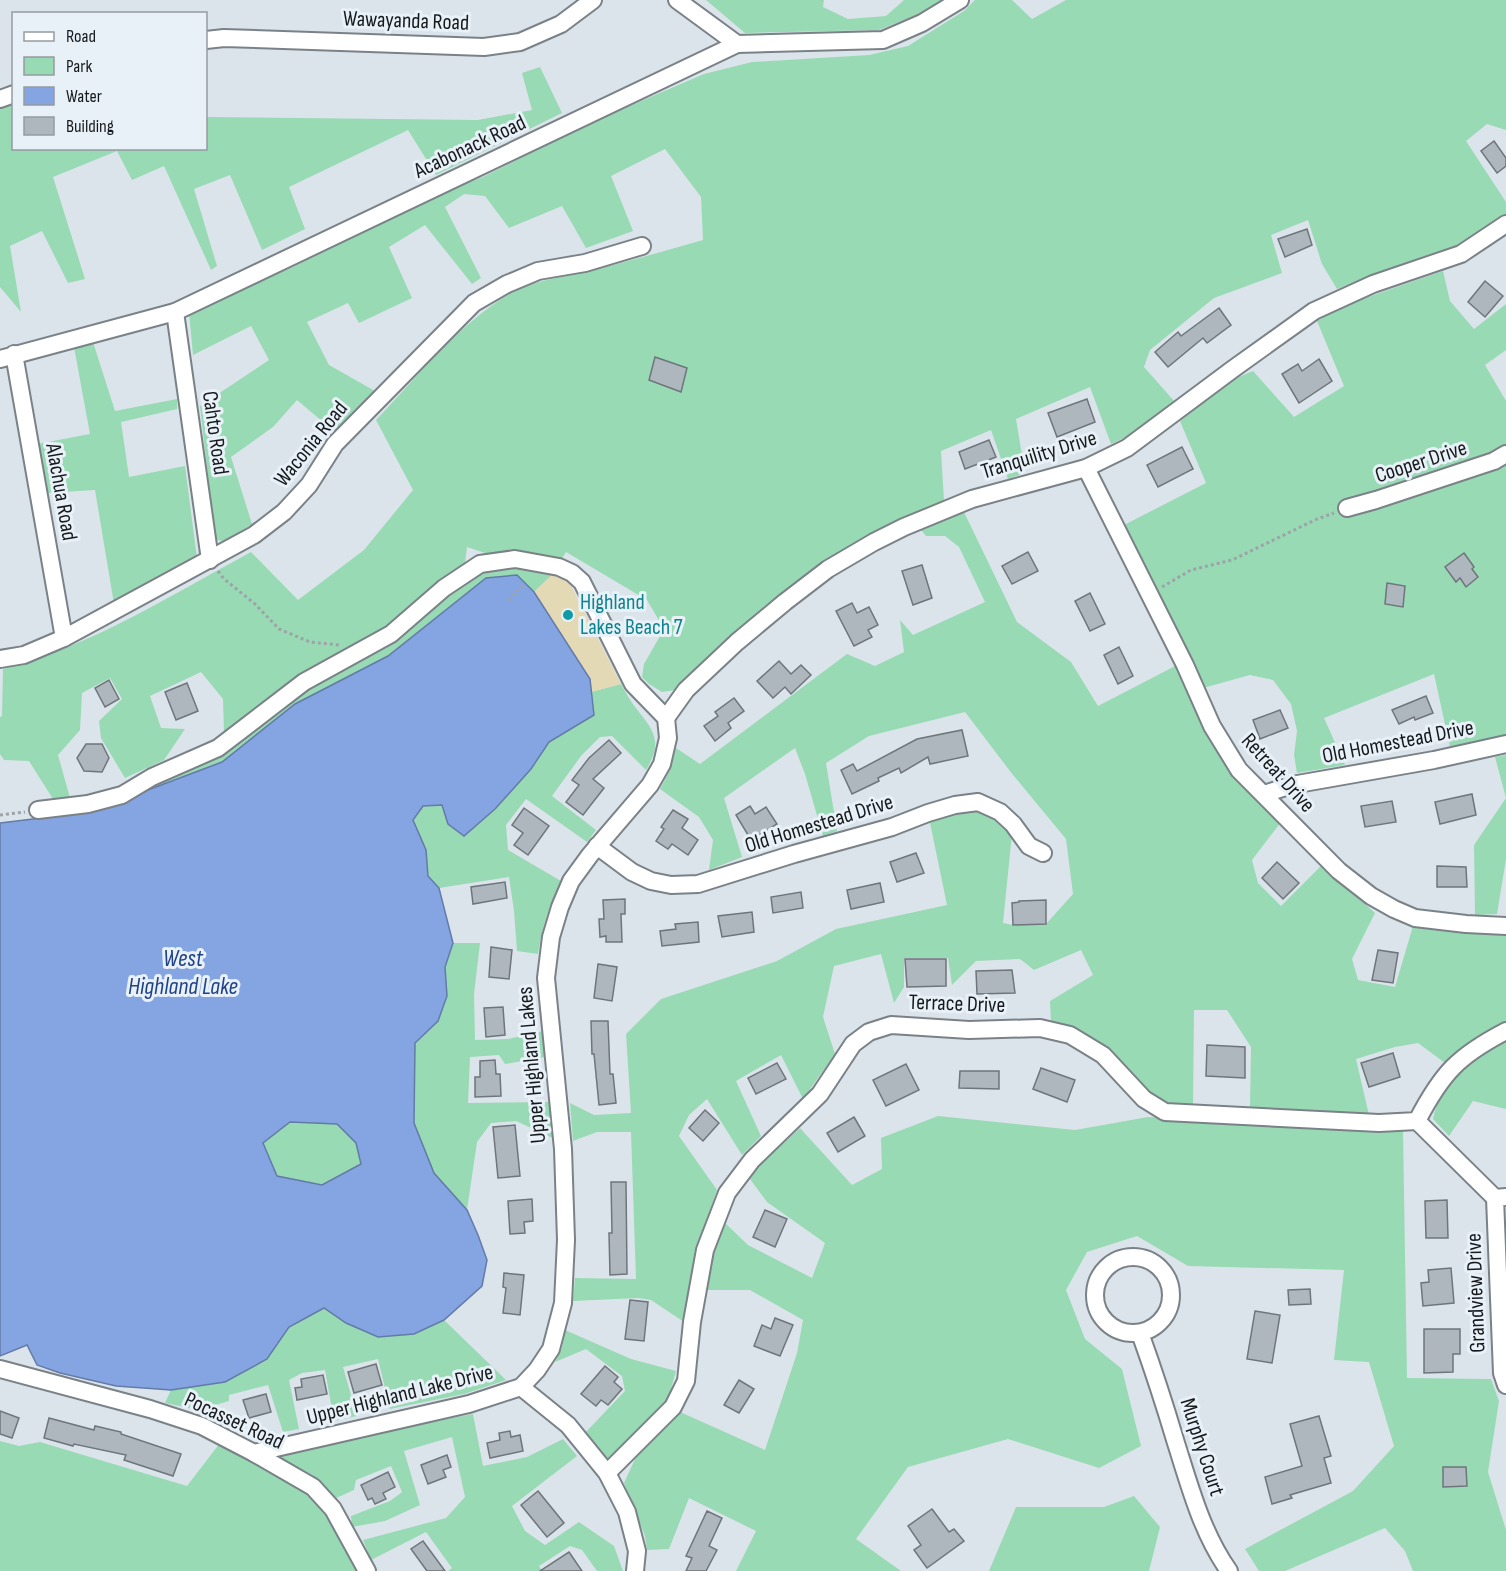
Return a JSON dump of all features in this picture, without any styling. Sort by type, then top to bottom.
[{"type":"street","name":"Wawayanda Road","points":[[207,40],[224,38],[484,47],[520,42],[561,24],[593,0]]},
{"type":"street","points":[[677,0],[737,44]]},
{"type":"street","name":"Acabonack Road","points":[[7,357],[175,312],[737,44],[883,40],[922,23],[960,0]]},
{"type":"street","name":"Tranquility Drive","points":[[666,718],[686,690],[731,647],[785,602],[846,558],[904,527],[962,503],[1086,468],[1127,447],[1314,311],[1373,284],[1461,254],[1506,225]]},
{"type":"street","name":"Waconia Road","points":[[0,659],[24,655],[64,638],[254,535],[284,512],[309,485],[335,444],[474,303],[507,284],[538,271],[585,263],[642,246]]},
{"type":"street","name":"Cahto Road","points":[[175,312],[210,560]]},
{"type":"street","name":"Alachua Road","points":[[7,357],[64,638]]},
{"type":"street","name":"Cooper Drive","points":[[1347,508],[1494,461],[1506,454]]},
{"type":"street","name":"Retreat Drive","points":[[1086,468],[1185,665],[1212,726],[1239,770],[1339,871],[1371,896],[1415,918],[1506,926]]},
{"type":"street","points":[[38,810],[88,804],[122,795],[152,777],[218,748],[304,682],[391,634],[444,588],[480,564],[515,560],[559,567],[572,573],[582,582],[633,684],[666,718]]},
{"type":"street","name":"Upper Highland Lakes","points":[[521,1387],[537,1370],[551,1349],[563,1303],[566,1240],[563,1149],[546,978],[551,938],[560,906],[571,881],[597,846],[650,785],[662,764],[668,738],[666,718]]},
{"type":"street","name":"Old Homestead Drive","points":[[1264,794],[1292,785],[1434,760],[1506,744]]},
{"type":"street","name":"Old Homestead Drive","points":[[597,846],[632,872],[651,881],[671,885],[698,884],[892,827],[955,805],[978,802],[1000,812],[1013,824],[1029,846],[1043,853]]},
{"type":"street","name":"Terrace Drive","points":[[607,1473],[673,1407],[687,1381],[692,1322],[705,1250],[727,1193],[752,1160],[820,1094],[853,1044],[869,1032],[891,1025],[969,1030],[1040,1028],[1070,1035],[1103,1055],[1144,1099],[1165,1112],[1379,1123],[1417,1121]]},
{"type":"street","points":[[1417,1121],[1432,1092],[1450,1069],[1476,1047],[1506,1031]]},
{"type":"street","name":"Grandview Drive","points":[[1417,1121],[1501,1198],[1502,1374],[1506,1385]]},
{"type":"street","points":[[1137,1256],[1150,1260],[1161,1268],[1171,1287],[1171,1301],[1167,1314],[1158,1324],[1140,1333],[1126,1333],[1113,1328],[1096,1308],[1094,1289],[1098,1276],[1118,1258],[1137,1256]]},
{"type":"street","name":"Murphy Court","points":[[1140,1333],[1154,1371],[1188,1484],[1204,1525],[1229,1571]]},
{"type":"street","name":"Pocasset Road","points":[[0,1369],[150,1409],[202,1426],[254,1453],[313,1487],[333,1509],[367,1571]]},
{"type":"street","points":[[521,1387],[568,1425],[607,1473],[627,1512],[637,1551],[635,1571]]},
{"type":"street","name":"Upper Highland Lake Drive","points":[[254,1453],[469,1404],[521,1387]]},
{"type":"path","points":[[1150,594],[1191,570],[1232,560],[1317,519],[1347,508]]},
{"type":"path","points":[[210,560],[224,579],[255,604],[279,629],[310,642],[364,649]]},
{"type":"path","points":[[508,600],[525,583]]},
{"type":"path","points":[[0,815],[38,810]]},
{"type":"green space","points":[[706,0],[824,0],[823,7],[848,19],[886,16],[904,0],[943,0],[916,15],[879,30],[745,33]]},
{"type":"green space","points":[[975,0],[1012,0],[1032,19],[1066,0],[1506,0],[1506,130],[1487,124],[1466,141],[1506,202],[1506,215],[1461,244],[1337,289],[1322,264],[1308,220],[1271,235],[1282,273],[1214,298],[1150,350],[1144,367],[1175,402],[1128,436],[1111,444],[1090,387],[1016,419],[1025,473],[1008,479],[991,430],[941,451],[944,501],[901,520],[782,595],[725,642],[675,690],[662,692],[642,677],[644,664],[664,629],[647,600],[566,552],[561,560],[516,553],[488,554],[467,547],[465,563],[390,626],[224,734],[223,699],[201,672],[150,696],[161,728],[185,729],[164,760],[125,778],[101,738],[99,721],[122,699],[110,678],[82,693],[80,730],[58,755],[70,798],[53,799],[29,761],[4,760],[0,754],[3,669],[68,647],[99,633],[251,552],[298,600],[364,550],[413,490],[376,420],[458,333],[494,304],[521,288],[703,240],[701,197],[665,149],[611,176],[633,231],[586,248],[562,206],[509,228],[485,196],[464,194],[445,207],[481,278],[472,284],[425,225],[389,247],[412,298],[359,323],[348,303],[307,322],[329,365],[375,391],[336,433],[297,400],[273,427],[231,457],[252,524],[224,542],[215,539],[200,406],[269,360],[251,326],[193,355],[189,313],[295,266],[436,194],[483,177],[597,120],[704,74],[752,62],[869,55],[908,46],[964,11]]},
{"type":"green space","points":[[540,67],[562,113],[436,175],[408,130],[289,187],[305,229],[262,250],[230,175],[194,189],[217,266],[211,270],[164,166],[132,180],[117,151],[53,177],[85,279],[68,283],[42,231],[10,246],[21,312],[0,287],[0,109],[12,103],[12,150],[207,150],[207,117],[478,120],[532,110],[522,73]]},
{"type":"green space","points":[[1443,271],[1450,301],[1474,329],[1506,304],[1506,350],[1485,365],[1506,401],[1506,735],[1450,747],[1434,674],[1324,718],[1345,765],[1297,773],[1294,755],[1297,731],[1291,704],[1273,680],[1250,675],[1203,688],[1192,659],[1124,525],[1206,483],[1180,421],[1229,381],[1253,371],[1294,417],[1344,386],[1317,321],[1345,305]]},
{"type":"green space","points":[[93,342],[115,411],[177,399],[177,409],[121,422],[129,477],[185,466],[197,558],[114,604],[95,490],[46,493],[37,444],[90,434],[74,347]]},
{"type":"green space","points":[[964,512],[1017,622],[1071,662],[1098,706],[1179,664],[1281,822],[1252,860],[1258,883],[1281,906],[1322,865],[1375,913],[1352,959],[1358,980],[1395,987],[1413,926],[1464,933],[1506,933],[1506,1023],[1473,1040],[1445,1063],[1418,1043],[1395,1047],[1356,1059],[1369,1115],[1250,1108],[1251,1047],[1227,1010],[1194,1010],[1193,1105],[1166,1104],[1147,1092],[1108,1048],[1071,1026],[1051,1023],[1050,1001],[1093,975],[1081,950],[1034,970],[1020,959],[976,961],[952,985],[948,958],[904,958],[904,987],[894,1003],[881,954],[834,966],[823,1017],[835,1054],[803,1099],[781,1055],[736,1081],[761,1136],[742,1155],[707,1099],[689,1115],[679,1136],[717,1190],[698,1245],[684,1322],[651,1300],[638,1298],[573,1301],[575,1278],[636,1279],[631,1132],[597,1132],[573,1141],[570,1103],[594,1115],[631,1113],[626,1034],[661,999],[777,961],[836,929],[947,905],[928,813],[978,802],[1013,824],[1003,923],[1046,924],[1073,894],[1066,839],[965,712],[869,736],[826,763],[837,831],[823,836],[795,748],[724,798],[742,857],[709,870],[713,840],[699,817],[660,789],[669,772],[676,748],[700,764],[847,654],[875,666],[904,652],[900,620],[913,635],[985,602],[959,547],[945,536],[926,536],[921,530]]},
{"type":"green space","points":[[515,566],[555,572],[534,592],[517,575],[486,578],[388,656],[295,704],[222,762],[132,796],[273,712],[447,592],[483,570]]},
{"type":"green space","points":[[621,684],[653,733],[654,753],[646,770],[612,736],[600,737],[581,756],[552,796],[596,830],[587,842],[526,799],[506,825],[508,850],[561,881],[546,917],[538,954],[517,951],[509,877],[439,888],[428,876],[426,850],[413,820],[423,806],[442,805],[531,769],[549,742],[593,715],[591,692]]},
{"type":"green space","points":[[1506,755],[1506,798],[1495,757]]},
{"type":"green space","points":[[1506,798],[1506,859],[1497,914],[1475,915],[1474,845]]},
{"type":"green space","points":[[453,943],[480,943],[474,994],[475,1040],[508,1039],[543,1031],[545,1057],[505,1064],[499,1055],[470,1057],[468,1103],[551,1102],[555,1139],[516,1121],[491,1123],[477,1142],[467,1210],[434,1174],[414,1123],[415,1043],[438,1021],[447,996],[445,967]]},
{"type":"green space","points":[[1506,1041],[1506,1109],[1473,1101],[1449,1136],[1433,1119],[1443,1093],[1460,1072],[1482,1055]]},
{"type":"green space","points":[[938,1116],[1075,1130],[1148,1117],[1403,1130],[1407,1378],[1491,1379],[1499,1401],[1488,1472],[1506,1530],[1506,1571],[1413,1571],[1405,1551],[1385,1528],[1285,1571],[1259,1571],[1245,1549],[1353,1491],[1394,1446],[1369,1362],[1334,1360],[1344,1270],[1188,1266],[1137,1236],[1087,1252],[1066,1290],[1085,1339],[1122,1369],[1141,1446],[1099,1468],[1008,1439],[908,1467],[856,1539],[901,1571],[736,1571],[756,1531],[689,1498],[669,1549],[647,1550],[645,1536],[624,1483],[635,1459],[680,1412],[765,1450],[797,1353],[803,1320],[750,1290],[706,1290],[713,1253],[724,1222],[748,1245],[812,1278],[825,1243],[767,1202],[750,1179],[757,1168],[800,1128],[852,1185],[882,1169],[881,1138]]},
{"type":"green space","points":[[290,1121],[337,1124],[356,1143],[361,1164],[322,1185],[277,1176],[263,1143]]},
{"type":"green space","points":[[324,1308],[346,1323],[414,1334],[444,1320],[506,1380],[464,1394],[390,1409],[378,1359],[343,1367],[357,1416],[334,1421],[325,1370],[302,1373],[289,1380],[299,1429],[283,1432],[268,1385],[229,1395],[229,1401],[198,1410],[165,1403],[171,1390],[225,1382],[267,1359],[288,1327]]},
{"type":"green space","points":[[565,1330],[631,1359],[676,1371],[668,1399],[608,1460],[585,1433],[625,1391],[622,1376],[586,1349],[555,1362],[562,1348]]},
{"type":"green space","points":[[473,1414],[483,1466],[527,1457],[563,1439],[577,1456],[512,1506],[525,1531],[545,1545],[579,1522],[614,1546],[623,1571],[597,1571],[582,1550],[570,1546],[539,1566],[542,1571],[448,1571],[452,1568],[426,1532],[371,1560],[363,1540],[446,1518],[465,1497],[452,1437],[404,1451],[420,1505],[385,1521],[352,1527],[351,1516],[390,1501],[402,1492],[391,1466],[356,1480],[354,1490],[334,1499],[313,1475],[282,1459],[280,1452]]},
{"type":"green space","points":[[0,1441],[19,1446],[40,1442],[187,1486],[220,1443],[307,1492],[332,1520],[359,1571],[0,1571]]},
{"type":"green space","points":[[1134,1496],[1160,1527],[1149,1571],[989,1571],[1016,1507],[1104,1507]]},
{"type":"sand","name":"Highland Lakes Beach 7","points":[[555,572],[569,582],[621,684],[591,692],[590,679],[534,592]]},
{"type":"water","name":"West Highland Lake","points":[[517,575],[534,592],[590,679],[594,715],[549,742],[531,769],[495,809],[464,836],[448,824],[442,805],[423,806],[413,820],[426,850],[428,876],[439,888],[453,943],[445,967],[447,996],[438,1021],[415,1043],[414,1123],[434,1173],[467,1210],[478,1235],[487,1260],[482,1286],[444,1320],[414,1334],[378,1337],[346,1323],[324,1308],[289,1327],[267,1359],[225,1382],[171,1390],[116,1386],[60,1373],[37,1365],[27,1345],[0,1356],[0,823],[66,815],[132,796],[222,762],[295,704],[388,656],[486,578]],"holes":[[[290,1122],[337,1124],[356,1143],[361,1164],[322,1185],[277,1176],[263,1143]]]},
{"type":"building","points":[[1494,141],[1506,158],[1506,166],[1497,173],[1481,151]]},
{"type":"building","points":[[1307,229],[1312,245],[1285,257],[1278,239]]},
{"type":"building","points":[[1485,281],[1503,296],[1485,317],[1468,302]]},
{"type":"building","points":[[1219,308],[1231,325],[1207,343],[1203,338],[1168,367],[1155,352],[1178,332],[1181,336]]},
{"type":"building","points":[[655,357],[687,368],[681,392],[649,380]]},
{"type":"building","points":[[1319,359],[1332,381],[1299,403],[1282,374],[1298,364],[1302,371]]},
{"type":"building","points":[[1087,399],[1095,422],[1057,437],[1048,413]]},
{"type":"building","points":[[989,440],[996,457],[965,469],[959,452]]},
{"type":"building","points":[[1182,447],[1193,469],[1158,487],[1147,465]]},
{"type":"building","points":[[1028,552],[1038,571],[1012,584],[1002,566]]},
{"type":"building","points":[[1464,553],[1478,577],[1466,587],[1460,578],[1456,582],[1445,567]]},
{"type":"building","points":[[922,565],[932,598],[913,605],[902,571]]},
{"type":"building","points":[[1387,583],[1405,586],[1403,607],[1385,604]]},
{"type":"building","points":[[1090,593],[1105,624],[1090,631],[1075,601]]},
{"type":"building","points":[[852,603],[857,613],[869,607],[878,625],[868,630],[872,637],[854,646],[836,611]]},
{"type":"building","points":[[1119,647],[1133,676],[1118,684],[1104,655]]},
{"type":"building","points":[[779,661],[791,674],[801,665],[811,675],[791,694],[785,687],[773,698],[757,681]]},
{"type":"building","points":[[109,680],[119,699],[105,707],[95,688]]},
{"type":"building","points":[[187,683],[198,711],[176,720],[165,692]]},
{"type":"building","points":[[1426,696],[1433,713],[1415,720],[1414,717],[1399,724],[1392,710]]},
{"type":"building","points":[[734,698],[744,711],[728,723],[731,728],[715,741],[704,726],[718,716],[715,712]]},
{"type":"building","points":[[1280,710],[1288,728],[1260,739],[1253,720]]},
{"type":"building","points":[[962,730],[968,756],[930,764],[928,757],[901,773],[899,768],[878,778],[879,781],[852,794],[841,770],[853,764],[857,771],[917,739]]},
{"type":"building","points":[[609,740],[621,753],[593,779],[604,788],[583,815],[566,802],[579,785],[572,780],[589,758]]},
{"type":"building","points":[[86,744],[102,744],[109,758],[102,772],[84,771],[77,758]]},
{"type":"building","points":[[1472,794],[1476,815],[1440,824],[1435,802]]},
{"type":"building","points":[[1392,801],[1396,822],[1365,827],[1361,806]]},
{"type":"building","points":[[750,806],[755,814],[766,807],[777,824],[751,840],[736,815]]},
{"type":"building","points":[[524,808],[549,826],[528,855],[514,845],[523,833],[512,825]]},
{"type":"building","points":[[673,810],[688,819],[682,828],[698,840],[688,855],[672,844],[668,849],[656,841],[664,829],[661,827]]},
{"type":"building","points":[[916,853],[924,873],[897,882],[890,862]]},
{"type":"building","points":[[1277,862],[1299,883],[1283,899],[1262,878]]},
{"type":"building","points":[[1437,866],[1466,867],[1467,887],[1437,887]]},
{"type":"building","points":[[505,882],[507,898],[473,904],[471,887]]},
{"type":"building","points":[[880,883],[884,902],[851,909],[847,890]]},
{"type":"building","points":[[801,892],[803,908],[773,913],[771,897]]},
{"type":"building","points":[[625,899],[625,914],[621,914],[622,942],[606,942],[606,936],[600,937],[599,919],[604,919],[603,900]]},
{"type":"building","points":[[1046,900],[1046,924],[1013,925],[1012,903]]},
{"type":"building","points":[[752,912],[754,932],[722,937],[718,916]]},
{"type":"building","points":[[698,922],[699,942],[662,946],[660,931],[676,929],[675,924]]},
{"type":"building","points":[[491,947],[512,950],[509,979],[489,977]]},
{"type":"building","points":[[1378,950],[1398,953],[1393,983],[1372,980]]},
{"type":"building","points":[[905,959],[946,959],[946,986],[907,987]]},
{"type":"building","points":[[598,964],[617,967],[612,1001],[594,998]]},
{"type":"building","points":[[1012,970],[1015,993],[977,994],[976,971]]},
{"type":"building","points":[[503,1007],[505,1035],[486,1037],[484,1008]]},
{"type":"building","points":[[591,1021],[608,1021],[610,1074],[613,1074],[616,1103],[599,1105],[594,1054],[592,1054]]},
{"type":"building","points":[[1207,1045],[1245,1047],[1245,1078],[1206,1076]]},
{"type":"building","points":[[1393,1053],[1400,1077],[1369,1087],[1361,1063]]},
{"type":"building","points":[[495,1060],[496,1074],[500,1074],[501,1096],[475,1097],[475,1077],[480,1077],[480,1061]]},
{"type":"building","points":[[777,1063],[786,1079],[756,1094],[748,1078]]},
{"type":"building","points":[[906,1064],[919,1090],[886,1106],[873,1080]]},
{"type":"building","points":[[1041,1068],[1075,1080],[1067,1102],[1033,1089]]},
{"type":"building","points":[[960,1071],[999,1071],[999,1089],[959,1088]]},
{"type":"building","points":[[705,1110],[719,1123],[703,1141],[689,1128]]},
{"type":"building","points":[[854,1117],[865,1136],[838,1152],[827,1133]]},
{"type":"building","points":[[515,1125],[520,1176],[498,1178],[493,1127]]},
{"type":"building","points":[[611,1182],[626,1182],[627,1274],[610,1275]]},
{"type":"building","points":[[532,1199],[533,1221],[524,1222],[525,1233],[510,1234],[508,1201]]},
{"type":"building","points":[[1447,1200],[1448,1238],[1426,1238],[1425,1201]]},
{"type":"building","points":[[765,1210],[787,1219],[775,1247],[753,1237]]},
{"type":"building","points":[[1451,1268],[1454,1303],[1423,1306],[1421,1283],[1429,1282],[1428,1270]]},
{"type":"building","points":[[504,1273],[524,1275],[520,1315],[503,1313],[506,1288],[503,1287]]},
{"type":"building","points":[[1310,1289],[1311,1304],[1289,1305],[1288,1290]]},
{"type":"building","points":[[630,1300],[648,1302],[644,1341],[625,1339]]},
{"type":"building","points":[[1255,1311],[1280,1315],[1272,1363],[1247,1359]]},
{"type":"building","points":[[775,1318],[793,1325],[780,1356],[754,1346],[762,1325],[771,1329]]},
{"type":"building","points":[[1424,1329],[1460,1329],[1460,1354],[1453,1354],[1453,1372],[1424,1373]]},
{"type":"building","points":[[376,1364],[382,1385],[354,1393],[348,1372]]},
{"type":"building","points":[[605,1366],[618,1377],[614,1382],[622,1389],[608,1405],[601,1400],[596,1406],[581,1394]]},
{"type":"building","points":[[323,1375],[327,1394],[297,1400],[295,1388],[302,1387],[301,1379]]},
{"type":"building","points":[[739,1380],[754,1389],[739,1413],[724,1405]]},
{"type":"building","points":[[266,1394],[271,1412],[249,1418],[243,1400]]},
{"type":"building","points":[[0,1411],[19,1418],[12,1438],[0,1434]]},
{"type":"building","points":[[1319,1416],[1331,1456],[1324,1458],[1331,1483],[1290,1495],[1292,1498],[1272,1504],[1265,1477],[1302,1466],[1290,1424]]},
{"type":"building","points":[[49,1418],[94,1430],[95,1426],[121,1432],[121,1434],[181,1454],[173,1476],[124,1460],[126,1455],[74,1444],[73,1446],[44,1438]]},
{"type":"building","points":[[510,1431],[511,1437],[520,1435],[523,1451],[490,1458],[487,1443],[500,1440],[499,1433]]},
{"type":"building","points":[[447,1455],[451,1467],[443,1470],[446,1477],[428,1484],[421,1465]]},
{"type":"building","points":[[1443,1467],[1466,1467],[1467,1486],[1443,1487]]},
{"type":"building","points":[[388,1472],[395,1487],[383,1493],[386,1499],[375,1504],[372,1498],[368,1500],[361,1485]]},
{"type":"building","points":[[538,1491],[564,1523],[547,1537],[521,1505]]},
{"type":"building","points":[[932,1509],[949,1532],[954,1529],[964,1541],[927,1568],[914,1550],[921,1545],[908,1526]]},
{"type":"building","points":[[707,1511],[722,1518],[709,1546],[717,1550],[706,1571],[686,1571],[692,1558],[686,1556]]},
{"type":"building","points":[[423,1541],[445,1571],[427,1571],[411,1549]]},
{"type":"building","points":[[569,1552],[582,1571],[540,1571]]},
{"type":"place","name":"Highland Lakes Beach 7","points":[[568,615]]}]
